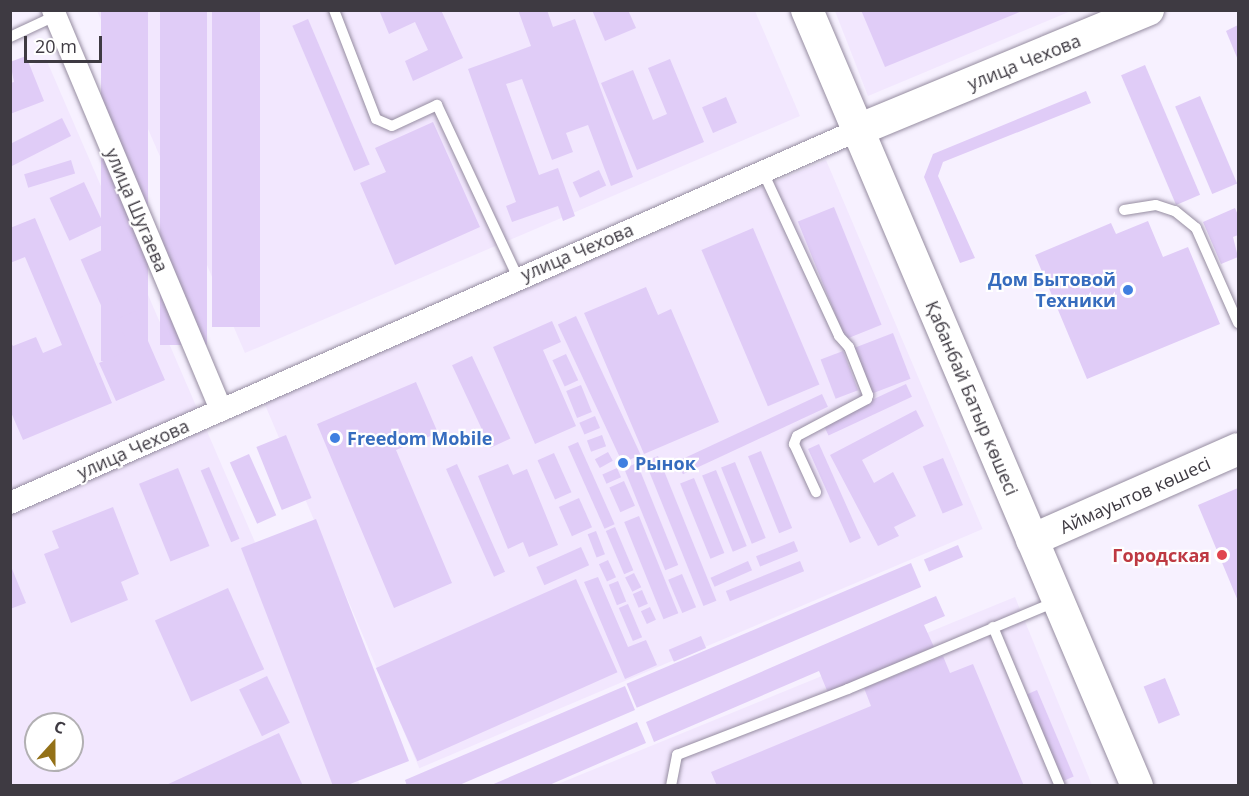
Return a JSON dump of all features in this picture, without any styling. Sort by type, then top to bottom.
[{"type":"main road","name":"Қабанбай Батыр көшесі","points":[[807,10],[1137,786]]},
{"type":"main road","name":"улица Чехова","points":[[858,130],[1148,10]]},
{"type":"main road","name":"Аймауытов көшесі","points":[[1032,540],[1239,449]]},
{"type":"street","name":"улица Шугаева","points":[[54,13],[221,410]]},
{"type":"street","name":"улица Чехова","points":[[10,503],[858,130]]},
{"type":"lane","points":[[334,10],[376,119],[392,126],[437,105],[518,278]]},
{"type":"lane","points":[[10,37],[54,13]]},
{"type":"lane","points":[[763,172],[839,336],[849,347],[868,395],[867,399],[797,436],[794,444],[816,492]]},
{"type":"lane","points":[[1124,210],[1156,205],[1175,211],[1188,220],[1196,228],[1239,323]]},
{"type":"lane","points":[[671,786],[677,755],[848,689],[1058,601]]},
{"type":"lane","points":[[993,627],[1060,786]]},
{"type":"shaded area","points":[[97,11],[755,11],[800,116],[245,353]]},
{"type":"shaded area","points":[[835,11],[1071,11],[868,96]]},
{"type":"shaded area","points":[[46,59],[360,785],[11,785],[10,74]]},
{"type":"shaded area","name":"Рынок","points":[[826,160],[983,529],[419,768],[263,399]]},
{"type":"shaded area","points":[[1015,597],[1092,785],[553,786]]},
{"type":"building","points":[[101,10],[148,10],[148,361],[101,361]]},
{"type":"building","points":[[160,10],[207,10],[207,345],[160,345]]},
{"type":"building","points":[[212,10],[260,10],[260,327],[212,327]]},
{"type":"building","points":[[379,10],[441,10],[463,58],[413,81],[405,61],[428,50],[415,22],[389,34]]},
{"type":"building","points":[[518,10],[547,10],[553,27],[575,19],[633,177],[611,186],[588,125],[566,133],[573,152],[552,160],[522,79],[506,84],[539,175],[558,168],[575,216],[563,221],[558,206],[512,222],[506,206],[516,202],[468,69],[531,46]]},
{"type":"building","points":[[592,10],[628,10],[636,28],[605,41]]},
{"type":"building","points":[[861,10],[1022,10],[1022,11],[885,67]]},
{"type":"building","points":[[308,19],[370,164],[354,171],[292,26]]},
{"type":"building","points":[[1238,25],[1238,60],[1226,31]]},
{"type":"building","points":[[26,56],[44,101],[10,114],[10,83],[14,82],[10,62]]},
{"type":"building","points":[[670,59],[704,142],[637,170],[601,83],[633,70],[653,120],[667,114],[648,68]]},
{"type":"building","points":[[1145,65],[1200,195],[1176,205],[1121,75]]},
{"type":"building","points":[[1086,91],[1091,103],[943,162],[938,176],[975,258],[960,263],[924,177],[933,154]]},
{"type":"building","points":[[1200,96],[1237,183],[1212,194],[1175,107]]},
{"type":"building","points":[[726,97],[737,123],[713,133],[702,107]]},
{"type":"building","points":[[62,118],[71,136],[10,167],[10,144]]},
{"type":"building","points":[[433,122],[480,227],[395,265],[360,183],[386,172],[375,148]]},
{"type":"building","points":[[71,160],[75,173],[28,188],[24,174]]},
{"type":"building","points":[[599,170],[606,185],[580,198],[573,182]]},
{"type":"building","points":[[84,182],[104,225],[69,241],[50,198]]},
{"type":"building","points":[[834,207],[882,325],[845,339],[798,222]]},
{"type":"building","points":[[1235,208],[1238,215],[1238,235],[1233,237],[1238,257],[1221,264],[1203,222]]},
{"type":"building","points":[[35,218],[112,403],[23,440],[10,410],[10,341],[13,346],[36,337],[43,353],[62,345],[25,257],[10,263],[10,228]]},
{"type":"building","name":"Дом Бытовой Техники","points":[[1148,221],[1163,257],[1188,247],[1220,324],[1087,379],[1035,255],[1111,223],[1116,234]]},
{"type":"building","points":[[753,228],[819,384],[768,406],[701,250]]},
{"type":"building","points":[[109,247],[130,294],[101,306],[81,260]]},
{"type":"building","points":[[646,287],[658,315],[671,309],[719,422],[644,454],[584,313]]},
{"type":"building","points":[[135,311],[165,380],[116,401],[99,363],[130,349],[117,319]]},
{"type":"building","points":[[576,316],[641,455],[623,463],[558,324]]},
{"type":"building","points":[[552,321],[561,342],[543,350],[576,426],[535,444],[493,347]]},
{"type":"building","points":[[893,333],[911,379],[872,393],[855,348]]},
{"type":"building","points":[[843,351],[858,390],[836,399],[821,360]]},
{"type":"building","points":[[566,354],[578,380],[565,387],[552,360]]},
{"type":"building","points":[[472,356],[510,438],[491,448],[452,365]]},
{"type":"building","points":[[416,382],[438,433],[396,450],[452,583],[394,608],[317,424]]},
{"type":"building","points":[[906,384],[912,397],[829,436],[823,423]]},
{"type":"building","points":[[581,385],[592,412],[577,418],[566,391]]},
{"type":"building","points":[[822,394],[828,407],[683,474],[677,462]]},
{"type":"building","points":[[916,410],[924,426],[862,460],[874,483],[893,472],[916,516],[894,527],[899,536],[878,546],[830,455]]},
{"type":"building","points":[[595,416],[600,428],[584,435],[579,423]]},
{"type":"building","points":[[286,435],[311,498],[282,510],[256,447]]},
{"type":"building","points":[[602,435],[606,446],[591,452],[587,440]]},
{"type":"building","points":[[578,442],[615,524],[605,529],[568,446]]},
{"type":"building","points":[[819,444],[861,538],[850,543],[808,449]]},
{"type":"building","points":[[761,451],[792,528],[779,533],[748,456]]},
{"type":"building","points":[[608,452],[613,461],[600,468],[595,459]]},
{"type":"building","points":[[554,453],[571,492],[555,500],[538,460]]},
{"type":"building","points":[[249,454],[276,515],[257,524],[230,463]]},
{"type":"building","points":[[658,456],[716,601],[703,606],[645,461]]},
{"type":"building","points":[[943,458],[963,505],[943,514],[923,467]]},
{"type":"building","points":[[735,462],[766,538],[752,544],[721,468]]},
{"type":"building","points":[[637,463],[678,565],[665,570],[624,468]]},
{"type":"building","points":[[457,464],[505,572],[494,577],[446,469]]},
{"type":"building","points":[[508,464],[513,475],[527,469],[558,545],[529,557],[523,542],[508,549],[478,476]]},
{"type":"building","points":[[209,467],[239,539],[231,542],[201,471]]},
{"type":"building","points":[[178,468],[209,546],[171,562],[139,484]]},
{"type":"building","points":[[617,468],[621,477],[606,484],[602,475]]},
{"type":"building","points":[[716,470],[747,546],[733,552],[702,476]]},
{"type":"building","points":[[694,478],[724,553],[710,559],[680,484]]},
{"type":"building","points":[[624,481],[635,506],[620,512],[609,488]]},
{"type":"building","points":[[1238,488],[1238,601],[1198,505]]},
{"type":"building","points":[[579,498],[592,527],[572,536],[559,507]]},
{"type":"building","points":[[113,507],[139,574],[121,582],[128,600],[71,623],[44,554],[59,548],[52,531]]},
{"type":"building","points":[[639,516],[678,613],[663,619],[624,522]]},
{"type":"building","points":[[316,519],[409,761],[345,786],[333,786],[241,548]]},
{"type":"building","points":[[615,527],[633,570],[624,574],[606,531]]},
{"type":"building","points":[[596,531],[605,554],[597,558],[588,534]]},
{"type":"building","points":[[794,541],[798,551],[760,567],[756,556]]},
{"type":"building","points":[[958,545],[963,557],[929,571],[924,559]]},
{"type":"building","points":[[581,547],[589,565],[544,585],[536,567]]},
{"type":"building","points":[[608,560],[616,577],[607,581],[599,564]]},
{"type":"building","points":[[748,561],[752,570],[715,587],[711,578]]},
{"type":"building","points":[[800,561],[804,571],[730,601],[726,591]]},
{"type":"building","points":[[911,563],[921,587],[637,708],[627,684]]},
{"type":"building","points":[[10,564],[26,603],[10,609]]},
{"type":"building","points":[[634,573],[641,587],[632,592],[625,578]]},
{"type":"building","points":[[682,574],[696,607],[682,613],[668,580]]},
{"type":"building","points":[[598,577],[628,647],[646,640],[657,665],[625,679],[584,582]]},
{"type":"building","points":[[576,579],[617,672],[417,761],[376,668]]},
{"type":"building","points":[[618,581],[626,601],[617,605],[609,585]]},
{"type":"building","points":[[228,588],[264,669],[191,702],[155,621]]},
{"type":"building","points":[[642,590],[648,604],[639,608],[633,594]]},
{"type":"building","points":[[936,596],[945,616],[924,625],[934,647],[828,693],[819,671],[654,742],[646,722]]},
{"type":"building","points":[[628,604],[642,637],[633,641],[619,608]]},
{"type":"building","points":[[650,607],[656,620],[647,624],[641,611]]},
{"type":"building","points":[[701,636],[706,648],[674,662],[669,650]]},
{"type":"building","points":[[943,656],[950,673],[973,664],[1024,786],[717,786],[711,772],[871,706],[864,688]]},
{"type":"building","points":[[267,676],[290,723],[262,736],[239,690]]},
{"type":"building","points":[[1165,678],[1180,715],[1159,724],[1144,687]]},
{"type":"building","points":[[625,686],[635,710],[457,786],[407,786],[405,780]]},
{"type":"building","points":[[1037,690],[1074,777],[1063,781],[1026,695]]},
{"type":"building","points":[[637,722],[646,743],[547,786],[489,786]]},
{"type":"building","points":[[279,733],[303,786],[164,786]]},
{"type":"place","name":"Дом Бытовой Техники","points":[[1128,290]]},
{"type":"place","name":"Freedom Mobile","points":[[335,438]]},
{"type":"place","name":"Рынок","points":[[623,463]]},
{"type":"place","name":"Городская","points":[[1222,555]]}]
